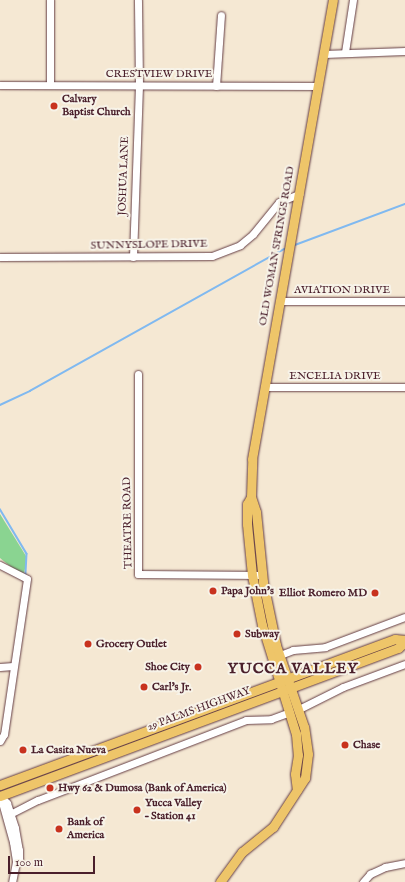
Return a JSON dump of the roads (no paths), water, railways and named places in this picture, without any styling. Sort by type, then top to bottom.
[{"type":"main road","name":"OLD WOMAN SPRINGS ROAD","points":[[284,680],[280,655],[257,575],[247,524],[247,504],[251,496],[252,459],[264,387],[333,0]]},
{"type":"main road","name":"OLD WOMAN SPRINGS ROAD","points":[[257,575],[261,619],[288,689]]},
{"type":"main road","name":"29 PALMS HIGHWAY","points":[[0,785],[395,639],[405,641]]},
{"type":"main road","name":"29 PALMS HIGHWAY","points":[[0,796],[398,648],[405,641]]},
{"type":"main road","points":[[220,882],[242,852],[273,827],[305,778],[308,754],[300,709],[288,689]]},
{"type":"main road","points":[[288,689],[290,712],[298,747],[294,774],[297,790]]},
{"type":"street","points":[[50,0],[50,85]]},
{"type":"street","name":"JOSHUA LANE","points":[[133,257],[139,85],[138,0]]},
{"type":"street","points":[[345,52],[353,0]]},
{"type":"street","points":[[216,86],[221,15]]},
{"type":"street","points":[[324,54],[345,52],[405,51]]},
{"type":"street","name":"CRESTVIEW DRIVE","points":[[0,85],[318,86]]},
{"type":"street","name":"SUNNYSLOPE DRIVE","points":[[0,257],[198,257],[230,251],[253,234],[280,202],[299,194]]},
{"type":"street","name":"AVIATION DRIVE","points":[[280,301],[405,301]]},
{"type":"street","name":"THEATRE ROAD","points":[[138,374],[138,574],[257,575]]},
{"type":"street","name":"ENCELIA DRIVE","points":[[264,387],[405,387]]},
{"type":"street","points":[[0,565],[27,579],[4,734],[0,740]]},
{"type":"street","points":[[280,655],[293,650],[325,647],[405,617]]},
{"type":"street","points":[[300,709],[343,687],[405,664]]},
{"type":"street","points":[[0,667],[13,666]]},
{"type":"street","points":[[10,814],[38,800],[246,720],[271,719],[290,712]]},
{"type":"street","points":[[0,796],[7,803],[19,850],[19,859],[16,862],[12,882]]},
{"type":"street","points":[[0,796],[16,862]]},
{"type":"street","points":[[363,882],[370,874],[385,867],[405,863]]},
{"type":"waterway","points":[[295,245],[405,204]]},
{"type":"waterway","points":[[0,405],[30,391],[284,249]]},
{"type":"waterway","points":[[0,509],[27,554],[26,575]]},
{"type":"place","name":"Calvary Baptist Church","points":[[54,106]]},
{"type":"place","name":"Papa John's","points":[[213,591]]},
{"type":"place","name":"Elliot Romero MD","points":[[375,593]]},
{"type":"place","name":"Subway","points":[[237,634]]},
{"type":"place","name":"Grocery Outlet","points":[[88,644]]},
{"type":"place","name":"Shoe City","points":[[198,667]]},
{"type":"place","name":"Carl's Jr.","points":[[144,687]]},
{"type":"place","name":"Chase","points":[[345,745]]},
{"type":"place","name":"La Casita Nueva","points":[[23,750]]},
{"type":"place","name":"Hwy 62 & Dumosa (Bank of America)","points":[[50,788]]},
{"type":"place","name":"Yucca Valley – Station 41","points":[[137,810]]},
{"type":"place","name":"Bank of America","points":[[59,829]]},
{"type":"district","name":"YUCCA VALLEY","points":[[293,669]]}]
